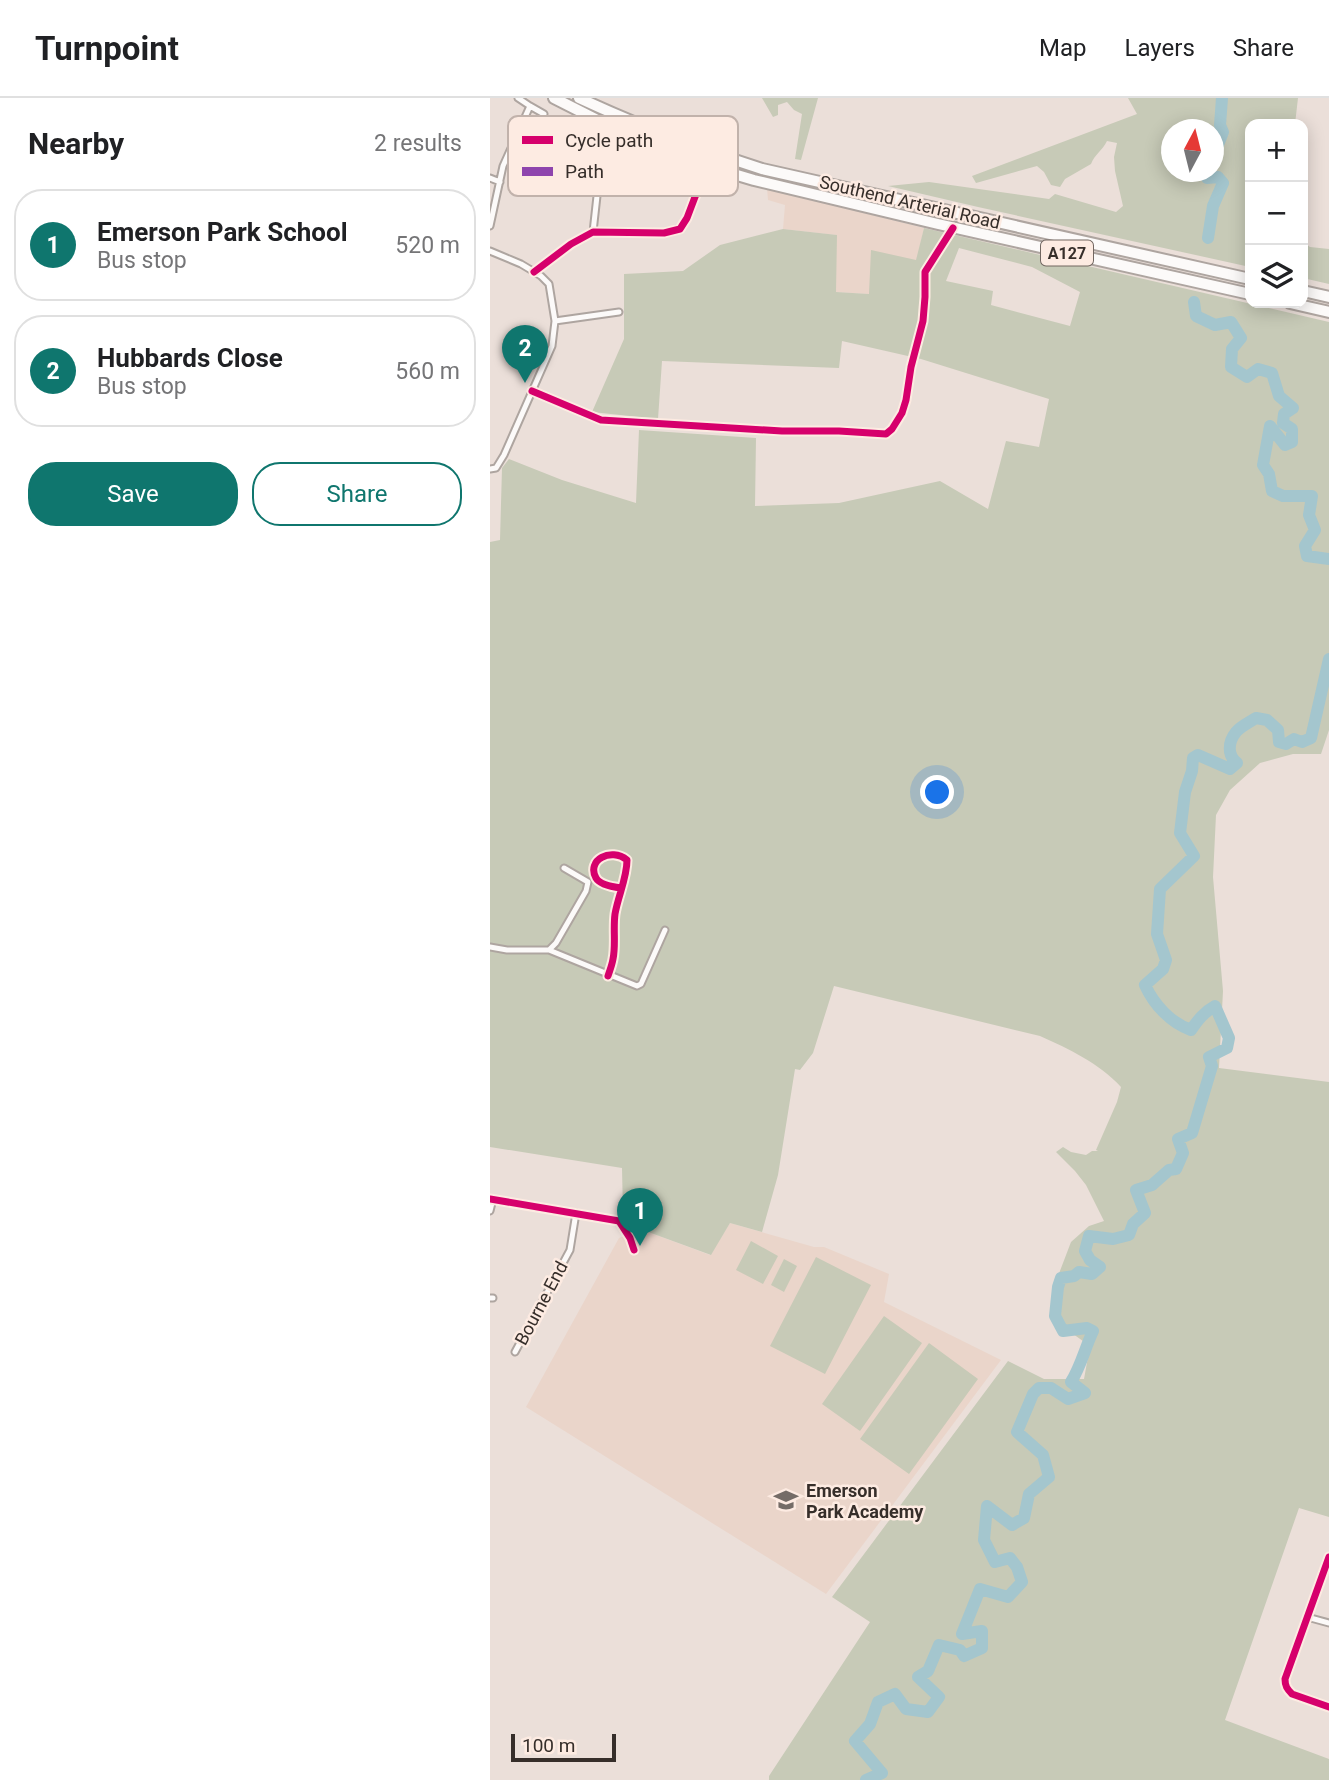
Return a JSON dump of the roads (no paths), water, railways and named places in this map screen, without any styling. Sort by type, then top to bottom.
[{"type":"highway","name":"Southend Arterial Road","points":[[554,98],[589,116]]},
{"type":"highway","name":"Southend Arterial Road","points":[[579,98],[617,116]]},
{"type":"highway","name":"Southend Arterial Road","points":[[738,161],[762,169],[1245,278]]},
{"type":"highway","name":"Southend Arterial Road","points":[[738,175],[953,228],[1245,293]]},
{"type":"highway","points":[[1308,292],[1327,296]]},
{"type":"highway","points":[[1308,307],[1329,312]]},
{"type":"street","points":[[518,98],[544,114]]},
{"type":"street","points":[[526,116],[530,106]]},
{"type":"street","points":[[490,226],[503,166],[508,155]]},
{"type":"street","points":[[490,178],[500,182]]},
{"type":"street","points":[[593,232],[597,196]]},
{"type":"street","points":[[534,272],[562,250],[593,232],[664,233],[680,229],[695,196]]},
{"type":"street","points":[[532,391],[601,420],[782,431],[886,434],[902,414],[906,400],[923,321],[925,272],[953,228]]},
{"type":"street","points":[[490,251],[521,264],[549,284],[555,321],[552,346],[504,455],[496,468],[490,469]]},
{"type":"street","points":[[555,321],[619,312]]},
{"type":"street","points":[[608,975],[613,959],[615,917],[627,871],[627,860],[620,854],[608,854],[600,858],[595,866],[597,880],[621,888]]},
{"type":"street","points":[[549,950],[556,943],[586,891],[587,882],[564,868]]},
{"type":"street","points":[[490,947],[507,950],[549,950],[636,986],[640,984],[665,930]]},
{"type":"street","points":[[490,1211],[491,1199],[619,1221],[630,1237],[634,1250]]},
{"type":"street","name":"Bourne End","points":[[515,1352],[570,1250],[576,1213]]},
{"type":"street","points":[[1329,1557],[1285,1679],[1287,1689],[1292,1694],[1329,1707]]},
{"type":"street","points":[[1307,1617],[1329,1623]]},
{"type":"waterway","points":[[1220,119],[1222,98]]},
{"type":"waterway","points":[[1208,238],[1213,206],[1222,182]]},
{"type":"waterway","points":[[1194,302],[1196,316],[1215,325],[1231,322],[1241,338],[1232,349],[1231,367],[1247,377],[1258,369],[1272,373],[1279,396],[1293,408],[1284,414],[1283,423],[1292,429],[1292,442],[1285,445],[1270,426],[1263,465],[1269,474],[1272,491],[1283,496],[1312,496],[1309,515],[1315,530],[1305,546],[1307,556],[1329,559]]},
{"type":"waterway","points":[[866,1780],[882,1773],[855,1741],[870,1724],[878,1702],[895,1694],[906,1709],[928,1712],[939,1697],[918,1677],[928,1671],[939,1645],[960,1650],[964,1656],[982,1648],[982,1631],[962,1634],[980,1589],[1008,1597],[1022,1582],[1017,1567],[1010,1558],[995,1562],[984,1540],[987,1506],[1012,1525],[1024,1518],[1029,1494],[1049,1477],[1043,1455],[1017,1432],[1033,1394],[1039,1388],[1051,1388],[1068,1399],[1085,1393],[1071,1382],[1093,1331],[1087,1328],[1063,1331],[1055,1316],[1061,1278],[1074,1276],[1079,1272],[1092,1274],[1100,1267],[1090,1260],[1085,1251],[1089,1236],[1113,1239],[1129,1235],[1133,1224],[1145,1213],[1136,1190],[1152,1185],[1169,1170],[1176,1169],[1183,1153],[1178,1139],[1192,1133],[1212,1066],[1209,1057],[1227,1048],[1229,1038],[1215,1006],[1202,1016],[1191,1030],[1164,1012],[1145,985],[1163,969],[1166,960],[1157,934],[1160,889],[1194,856],[1180,833],[1193,758],[1198,755],[1230,769],[1237,763],[1230,752],[1233,736],[1256,718],[1267,720],[1278,730],[1279,742],[1286,744],[1294,739],[1302,742],[1311,738],[1329,659]]},
{"type":"place","name":"Hubbards Close","points":[[525,383]]},
{"type":"place","name":"Emerson Park School","points":[[640,1246]]},
{"type":"place","name":"Emerson Park Academy","points":[[786,1500]]}]
